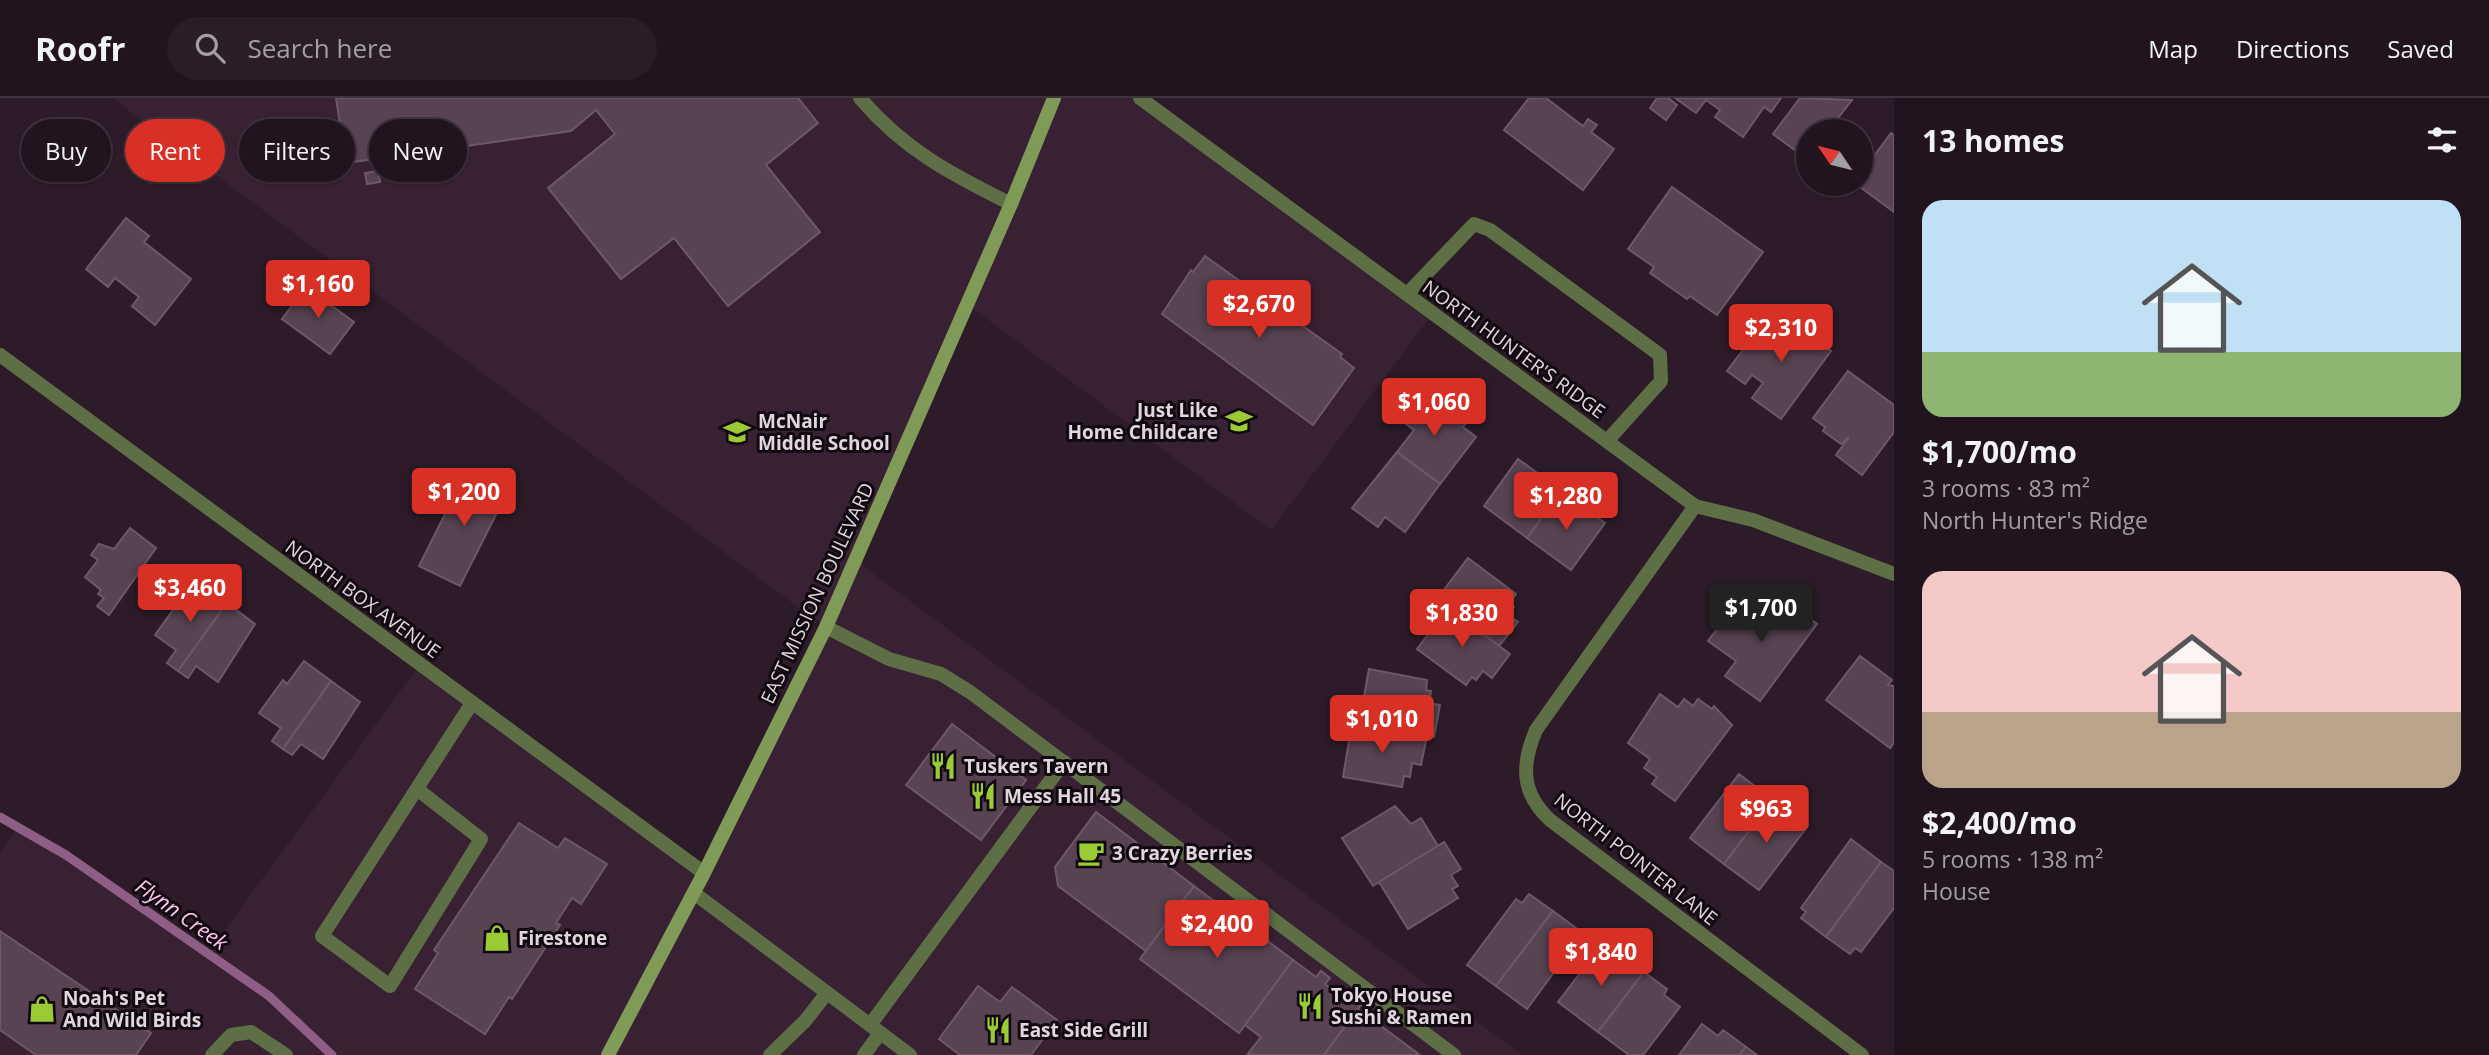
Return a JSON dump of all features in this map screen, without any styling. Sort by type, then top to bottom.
[{"type":"main road","name":"EAST MISSION BOULEVARD","points":[[608,1055],[694,893],[826,627],[1011,204],[1054,98]]},
{"type":"street","points":[[860,98],[886,128],[946,172],[1011,204]]},
{"type":"street","name":"NORTH HUNTER'S RIDGE","points":[[1140,98],[1695,506],[1753,520],[1894,574]]},
{"type":"street","points":[[1407,294],[1474,224],[1490,230],[1660,355],[1661,381],[1607,441]]},
{"type":"street","name":"NORTH BOX AVENUE","points":[[0,355],[704,873]]},
{"type":"street","name":"NORTH POINTER LANE","points":[[1695,506],[1536,730],[1527,753],[1525,773],[1529,791],[1538,808],[1550,820],[1861,1055]]},
{"type":"street","points":[[826,627],[889,659],[941,674],[970,692],[1454,1055]]},
{"type":"street","points":[[417,789],[481,839],[390,986],[322,936],[472,703]]},
{"type":"street","points":[[864,1055],[875,1029],[1064,762]]},
{"type":"street","points":[[694,893],[910,1055]]},
{"type":"street","points":[[770,1055],[805,1021],[827,993]]},
{"type":"street","points":[[212,1055],[231,1035],[251,1032],[286,1055]]},
{"type":"shaded area","points":[[112,98],[1140,98],[1433,313],[1271,530],[967,304],[855,560],[1522,1055],[0,1055],[0,852],[18,827],[66,855],[208,953],[420,664],[704,873],[825,627],[225,182],[225,119],[140,119]]},
{"type":"building","points":[[336,98],[798,98],[818,123],[766,165],[820,232],[728,306],[674,238],[621,279],[548,188],[615,134],[596,110],[571,131],[467,146],[467,119],[369,119],[369,160],[355,162],[355,119],[339,119]]},
{"type":"building","points":[[1529,98],[1546,98],[1583,126],[1588,119],[1597,125],[1591,132],[1614,149],[1583,190],[1504,130]]},
{"type":"building","points":[[1657,98],[1668,98],[1677,105],[1666,120],[1650,108]]},
{"type":"building","points":[[1675,98],[1781,98],[1771,112],[1764,107],[1743,137],[1715,117],[1720,110],[1706,100],[1696,113]]},
{"type":"building","points":[[1800,98],[1852,100],[1837,119],[1796,119],[1796,151],[1773,134]]},
{"type":"building","points":[[1891,133],[1894,135],[1894,212],[1872,196],[1873,157]]},
{"type":"building","points":[[369,172],[369,182],[380,182],[367,184],[365,173]]},
{"type":"building","points":[[1672,187],[1763,252],[1717,315],[1690,296],[1687,299],[1650,273],[1654,267],[1628,249]]},
{"type":"building","points":[[126,218],[149,236],[144,242],[191,279],[155,325],[132,306],[139,297],[115,278],[108,287],[86,269]]},
{"type":"building","points":[[1205,256],[1342,354],[1340,357],[1354,368],[1313,425],[1162,314],[1191,270],[1193,272]]},
{"type":"building","points":[[306,287],[354,322],[330,354],[282,319]]},
{"type":"building","points":[[1781,315],[1794,324],[1798,319],[1819,335],[1816,340],[1831,351],[1781,419],[1752,398],[1763,383],[1752,375],[1745,384],[1727,371],[1752,338],[1760,344]]},
{"type":"building","points":[[1848,371],[1894,405],[1894,432],[1862,475],[1836,455],[1849,437],[1841,444],[1823,431],[1825,427],[1813,418]]},
{"type":"building","points":[[1417,393],[1438,408],[1442,403],[1467,422],[1463,427],[1476,437],[1440,484],[1397,452],[1414,430],[1398,418]]},
{"type":"building","points":[[1397,452],[1440,484],[1405,532],[1385,517],[1378,527],[1352,508]]},
{"type":"building","points":[[1518,459],[1543,477],[1540,482],[1558,496],[1527,538],[1484,506]]},
{"type":"building","points":[[467,470],[508,491],[460,586],[419,566]]},
{"type":"building","points":[[1558,496],[1576,509],[1579,504],[1605,523],[1571,570],[1527,538]]},
{"type":"building","points":[[130,528],[156,548],[109,615],[97,606],[104,598],[98,594],[101,590],[85,577],[98,560],[91,555],[99,544],[114,549]]},
{"type":"building","points":[[1468,558],[1516,594],[1510,603],[1514,607],[1508,615],[1518,622],[1499,646],[1437,599]]},
{"type":"building","points":[[198,583],[227,603],[178,671],[167,663],[176,650],[155,635],[178,603],[182,606]]},
{"type":"building","points":[[1748,597],[1770,613],[1776,604],[1789,614],[1794,607],[1817,624],[1760,701],[1725,676],[1736,661],[1708,641],[1727,616],[1731,619]]},
{"type":"building","points":[[227,603],[255,624],[218,682],[196,666],[188,678],[178,671]]},
{"type":"building","points":[[1448,608],[1510,654],[1492,678],[1483,671],[1476,680],[1472,677],[1466,685],[1417,649]]},
{"type":"building","points":[[1860,656],[1892,680],[1888,685],[1894,686],[1894,743],[1890,748],[1826,700]]},
{"type":"building","points":[[304,661],[331,681],[283,749],[272,741],[281,728],[259,713],[283,680],[287,684]]},
{"type":"building","points":[[1369,669],[1427,680],[1426,690],[1431,691],[1429,703],[1440,705],[1434,737],[1359,724]]},
{"type":"building","points":[[331,681],[360,702],[323,759],[301,744],[292,755],[283,749]]},
{"type":"building","points":[[1660,694],[1678,707],[1684,699],[1693,706],[1698,699],[1712,709],[1714,706],[1732,725],[1675,801],[1652,784],[1657,777],[1644,768],[1650,759],[1628,743]]},
{"type":"building","points":[[1352,723],[1427,736],[1421,765],[1412,763],[1410,777],[1404,776],[1402,787],[1343,777]]},
{"type":"building","points":[[952,724],[1026,780],[981,840],[906,785]]},
{"type":"building","points":[[1739,774],[1773,800],[1724,864],[1690,838]]},
{"type":"building","points":[[1773,800],[1808,826],[1759,890],[1724,864]]},
{"type":"building","points":[[1395,806],[1411,824],[1421,818],[1438,846],[1373,886],[1342,838]]},
{"type":"building","points":[[1096,812],[1194,886],[1146,951],[1058,886],[1055,867]]},
{"type":"building","name":"Firestone","points":[[519,823],[558,848],[565,838],[607,864],[581,904],[572,898],[556,923],[560,925],[512,999],[509,997],[485,1034],[415,989],[438,953],[434,950]]},
{"type":"building","points":[[1851,839],[1881,862],[1826,937],[1801,918],[1806,912],[1801,908]]},
{"type":"building","points":[[1444,842],[1461,869],[1451,875],[1458,886],[1452,889],[1458,898],[1408,929],[1379,882]]},
{"type":"building","points":[[1881,862],[1894,871],[1894,908],[1861,952],[1855,948],[1850,954],[1826,937]]},
{"type":"building","points":[[1194,886],[1293,960],[1239,1033],[1140,959]]},
{"type":"building","points":[[1529,894],[1553,911],[1496,986],[1467,965],[1516,899],[1522,903]]},
{"type":"building","points":[[1553,911],[1576,928],[1569,937],[1576,942],[1527,1009],[1496,986]]},
{"type":"building","points":[[0,931],[151,1033],[136,1055],[36,1055],[0,1030]]},
{"type":"building","points":[[1600,947],[1617,959],[1621,954],[1644,972],[1598,1032],[1558,1002]]},
{"type":"building","name":"Tokyo House Sushi & Ramen","points":[[1293,960],[1316,977],[1321,971],[1330,978],[1325,984],[1349,1003],[1354,996],[1363,1002],[1324,1055],[1247,1055],[1261,1037],[1245,1025]]},
{"type":"building","points":[[1644,972],[1667,989],[1664,995],[1680,1007],[1643,1055],[1629,1055],[1598,1032]]},
{"type":"building","name":"East Side Grill","points":[[978,986],[1000,1002],[1012,987],[1057,1020],[1031,1055],[960,1055],[939,1039]]},
{"type":"building","points":[[1358,1009],[1420,1055],[1324,1055]]},
{"type":"building","points":[[1702,1024],[1718,1036],[1723,1030],[1746,1047],[1739,1055],[1679,1055]]},
{"type":"building","points":[[1746,1047],[1757,1055],[1739,1055]]},
{"type":"waterway","name":"Flynn Creek","points":[[0,817],[66,855],[269,996],[332,1055]]},
{"type":"place","name":"Just Like Home Childcare","points":[[1239,421]]},
{"type":"place","name":"McNair Middle School","points":[[737,432]]},
{"type":"place","name":"Tuskers Tavern","points":[[943,766]]},
{"type":"place","name":"Mess Hall 45","points":[[983,796]]},
{"type":"place","name":"3 Crazy Berries","points":[[1091,853]]},
{"type":"place","name":"Firestone","points":[[497,938]]},
{"type":"place","name":"Tokyo House Sushi & Ramen","points":[[1310,1006]]},
{"type":"place","name":"Noah's Pet And Wild Birds","points":[[42,1009]]},
{"type":"place","name":"East Side Grill","points":[[998,1030]]}]
